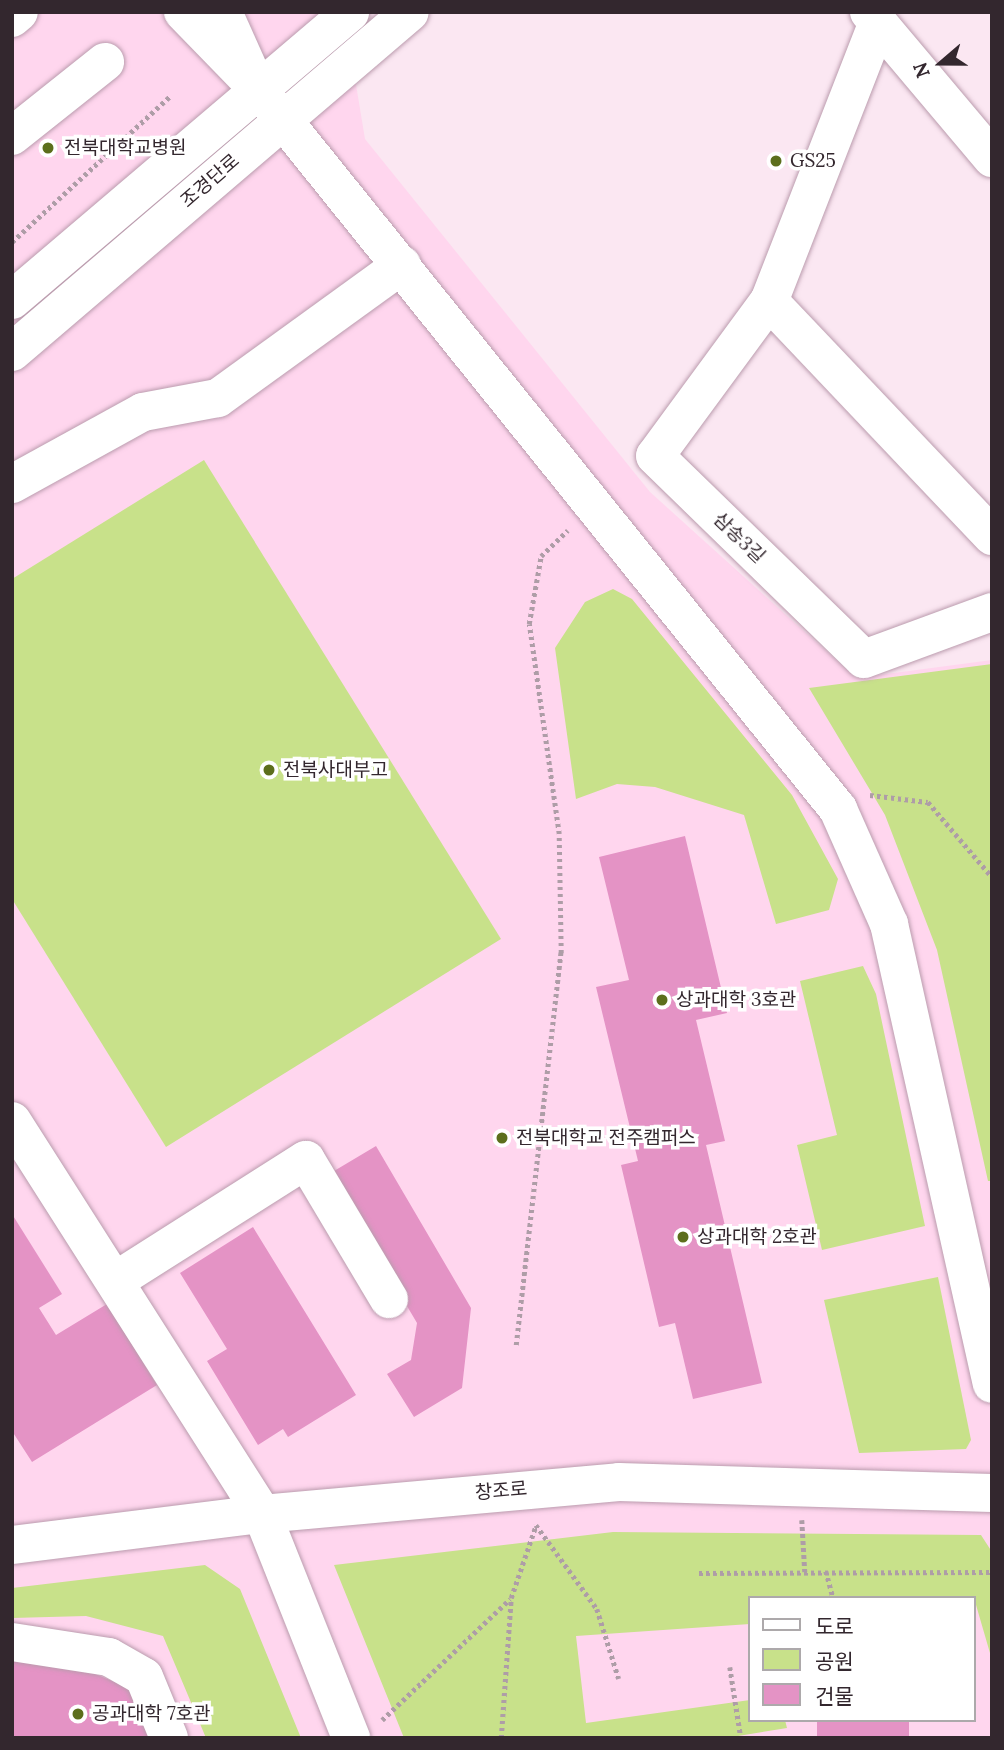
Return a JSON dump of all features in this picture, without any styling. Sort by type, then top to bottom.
[{"type":"street","points":[[12,18],[19,12]]},
{"type":"street","points":[[183,12],[257,89],[402,265],[838,809],[889,924],[992,1384]]},
{"type":"street","points":[[223,12],[257,89]]},
{"type":"street","points":[[12,300],[350,12]]},
{"type":"street","name":"조경단로","points":[[12,352],[410,12]]},
{"type":"street","points":[[873,17],[992,158]]},
{"type":"street","name":"삼송3길","points":[[873,17],[769,301],[655,456],[864,659],[992,612]]},
{"type":"street","points":[[12,136],[105,62]]},
{"type":"street","points":[[12,484],[143,412],[218,398],[402,265]]},
{"type":"street","points":[[769,301],[992,536]]},
{"type":"street","points":[[12,1121],[262,1514],[366,1729]]},
{"type":"street","points":[[115,1281],[306,1160],[389,1299]]},
{"type":"street","name":"창조로","points":[[12,1545],[262,1514],[619,1482],[992,1493]]},
{"type":"street","points":[[12,1642],[109,1657],[144,1677],[169,1738]]},
{"type":"path","points":[[12,242],[170,96]]},
{"type":"path","points":[[516,1345],[561,953],[559,834],[529,624],[541,556],[576,522]]},
{"type":"path","points":[[864,795],[928,803],[992,877]]},
{"type":"path","points":[[802,1520],[805,1572]]},
{"type":"path","points":[[501,1738],[511,1598],[536,1525],[597,1609],[619,1679]]},
{"type":"path","points":[[826,1571],[833,1596]]},
{"type":"path","points":[[699,1573],[992,1572]]},
{"type":"path","points":[[366,1729],[511,1598]]},
{"type":"path","points":[[730,1667],[741,1738]]},
{"type":"shaded area","name":"전북대학교 전주캠퍼스","points":[[12,12],[344,12],[365,139],[650,492],[856,678],[992,660],[992,1738],[12,1738]]},
{"type":"green space","points":[[204,460],[501,939],[166,1147],[12,899],[12,579]]},
{"type":"green space","points":[[613,589],[632,599],[792,795],[838,879],[829,910],[776,924],[744,815],[655,787],[617,784],[576,799],[555,648],[585,602]]},
{"type":"green space","points":[[992,664],[992,1181],[988,1181],[937,950],[885,815],[809,688]]},
{"type":"green space","points":[[863,966],[876,994],[925,1226],[822,1250],[797,1145],[837,1135],[800,981]]},
{"type":"green space","points":[[938,1277],[971,1440],[966,1449],[859,1453],[824,1300]]},
{"type":"green space","points":[[613,1532],[981,1535],[992,1552],[992,1660],[976,1605],[976,1596],[748,1596],[748,1624],[576,1636],[586,1723],[748,1700],[748,1722],[786,1722],[787,1728],[726,1738],[404,1738],[334,1565]]},
{"type":"green space","points":[[205,1565],[240,1589],[301,1738],[206,1738],[163,1636],[86,1616],[12,1618],[12,1588]]},
{"type":"building","points":[[685,836],[727,1013],[696,1020],[725,1141],[706,1145],[762,1383],[693,1399],[675,1323],[659,1327],[621,1165],[638,1161],[596,987],[629,980],[599,857]]},
{"type":"building","points":[[376,1146],[471,1308],[462,1388],[414,1417],[387,1374],[411,1360],[417,1323],[329,1174]]},
{"type":"building","points":[[12,1214],[62,1294],[39,1308],[56,1335],[107,1304],[157,1385],[32,1462],[12,1431]]},
{"type":"building","points":[[253,1227],[356,1395],[288,1437],[283,1429],[258,1445],[207,1361],[227,1349],[180,1273]]},
{"type":"building","name":"공과대학 7호관","points":[[12,1657],[81,1668],[134,1690],[154,1738],[12,1738]]},
{"type":"building","points":[[817,1722],[909,1722],[909,1738],[817,1738]]},
{"type":"place","name":"전북대학교병원","points":[[48,148]]},
{"type":"place","name":"GS25","points":[[776,161]]},
{"type":"place","name":"전북사대부고","points":[[269,770]]},
{"type":"place","name":"상과대학 3호관","points":[[662,1000]]},
{"type":"place","name":"전북대학교 전주캠퍼스","points":[[502,1138]]},
{"type":"place","name":"상과대학 2호관","points":[[683,1237]]},
{"type":"place","name":"공과대학 7호관","points":[[78,1714]]}]
